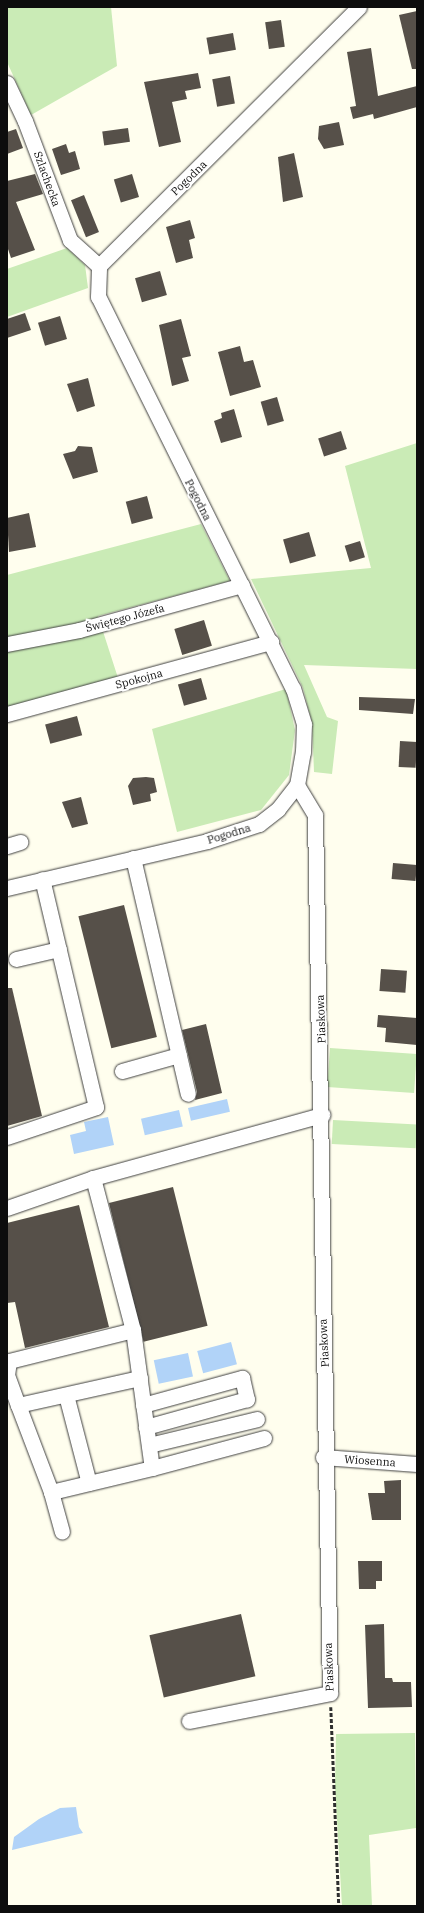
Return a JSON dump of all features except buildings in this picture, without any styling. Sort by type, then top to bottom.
[{"type":"street","name":"Pogodna","points":[[7,888],[207,841],[259,824],[278,809],[297,785],[304,752],[304,724],[293,689],[271,642],[98,297],[99,266],[359,7]]},
{"type":"street","name":"Szlachecka","points":[[7,83],[25,121],[70,240],[99,266]]},
{"type":"street","name":"Świętego Józefa","points":[[7,644],[79,630],[242,585]]},
{"type":"street","name":"Spokojna","points":[[7,714],[271,642]]},
{"type":"street","name":"Piaskowa","points":[[297,785],[315,815],[322,1115],[323,1457],[330,1693]]},
{"type":"street","points":[[133,858],[188,1094]]},
{"type":"street","points":[[7,1137],[96,1107],[42,879]]},
{"type":"street","points":[[16,959],[59,949]]},
{"type":"street","points":[[122,1071],[179,1055]]},
{"type":"street","points":[[7,1208],[92,1178],[322,1115]]},
{"type":"street","points":[[92,1178],[133,1330],[152,1468]]},
{"type":"street","points":[[62,1532],[51,1492],[7,1375],[9,1362],[133,1330]]},
{"type":"street","points":[[18,1405],[140,1378]]},
{"type":"street","points":[[143,1405],[242,1378],[247,1399],[146,1427]]},
{"type":"street","points":[[66,1394],[89,1483]]},
{"type":"street","points":[[149,1445],[257,1419]]},
{"type":"street","points":[[51,1492],[152,1468],[264,1438]]},
{"type":"street","name":"Wiosenna","points":[[323,1457],[417,1464]]},
{"type":"street","points":[[189,1721],[330,1693]]},
{"type":"path","name":"Piaskowa","points":[[330,1693],[340,1906]]},
{"type":"green space","points":[[7,7],[111,7],[117,66],[31,115],[7,62]]},
{"type":"green space","points":[[67,248],[85,265],[88,288],[7,317],[7,269]]},
{"type":"green space","points":[[417,443],[417,669],[304,665],[327,717],[338,721],[332,774],[314,772],[312,723],[303,688],[251,579],[371,568],[345,466]]},
{"type":"green space","points":[[201,524],[230,581],[98,616],[119,681],[7,707],[7,575]]},
{"type":"green space","points":[[286,689],[295,730],[289,775],[261,810],[177,832],[152,729]]},
{"type":"green space","points":[[330,1048],[417,1054],[414,1093],[327,1087]]},
{"type":"green space","points":[[333,1120],[417,1124],[416,1148],[332,1144]]},
{"type":"green space","points":[[415,1733],[416,1828],[369,1835],[372,1906],[342,1906],[335,1787],[336,1734]]},
{"type":"water","points":[[227,1099],[230,1112],[191,1121],[188,1108]]},
{"type":"water","points":[[179,1110],[183,1127],[145,1135],[141,1119]]},
{"type":"water","points":[[108,1117],[114,1145],[74,1154],[70,1135],[86,1131],[84,1122]]},
{"type":"water","points":[[231,1342],[237,1364],[203,1373],[197,1351]]},
{"type":"water","points":[[188,1353],[193,1376],[159,1384],[154,1360]]},
{"type":"water","points":[[76,1807],[79,1827],[83,1833],[12,1850],[14,1837],[39,1819],[60,1808]]}]
